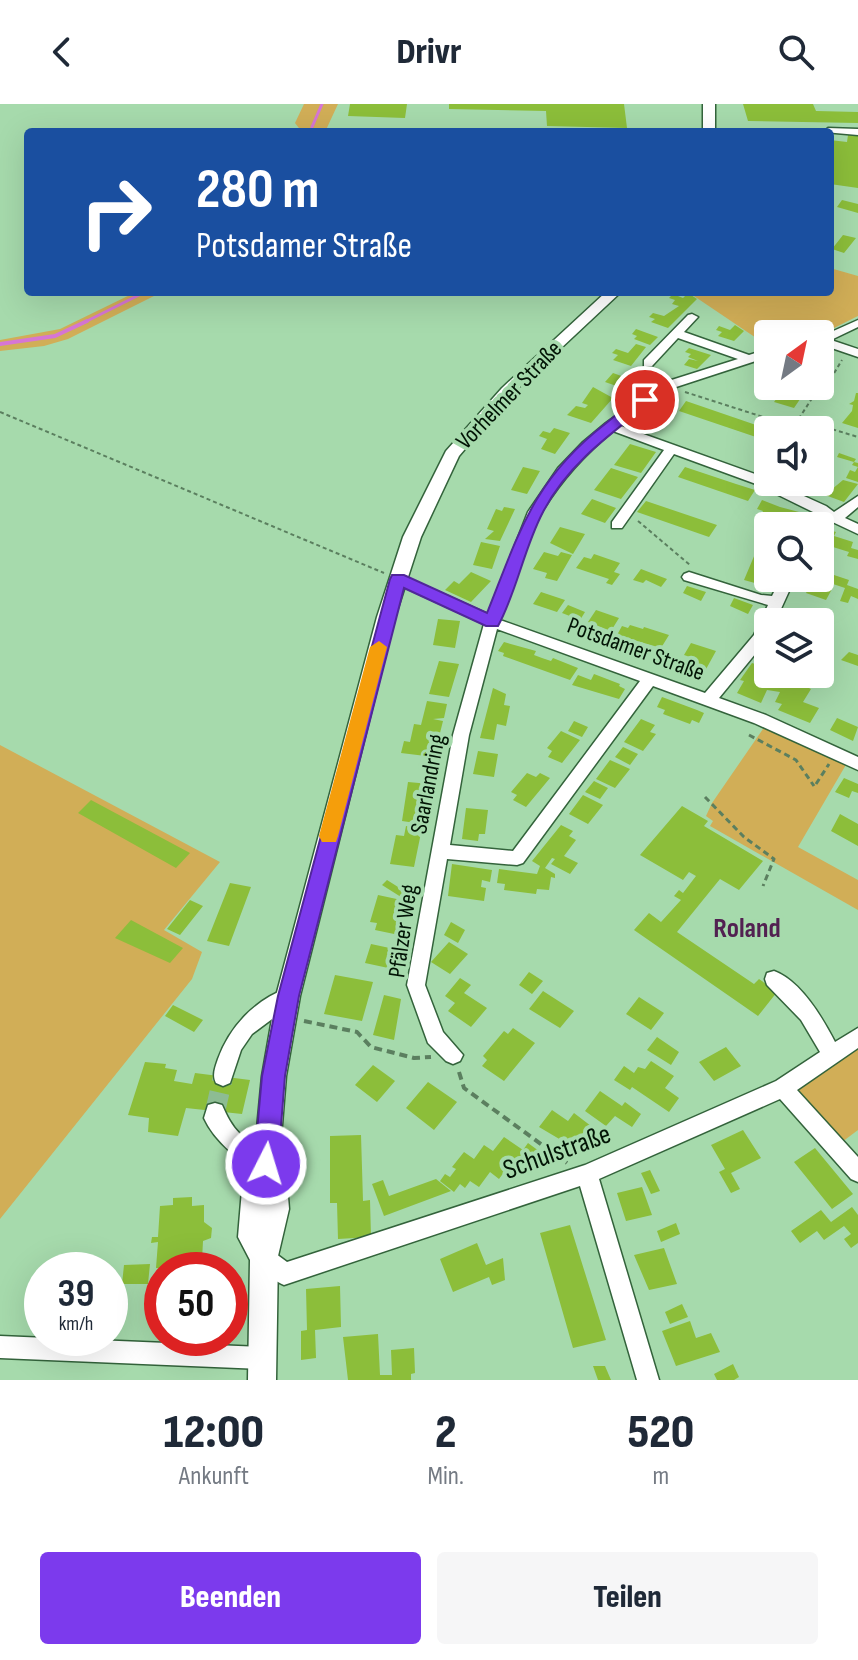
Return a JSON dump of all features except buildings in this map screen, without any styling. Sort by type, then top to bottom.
[{"type":"main road","points":[[709,104],[709,128]]},
{"type":"main road","name":"Vorhelmer Straße","points":[[262,1369],[264,1256],[251,1237],[256,1178],[266,1164],[274,1076],[288,996],[398,579],[412,537],[452,454],[507,391],[610,296]]},
{"type":"street","points":[[834,131],[858,132]]},
{"type":"street","points":[[648,363],[692,317]]},
{"type":"street","points":[[834,334],[858,323]]},
{"type":"street","points":[[676,333],[746,358]]},
{"type":"street","points":[[834,346],[853,352]]},
{"type":"street","name":"Saarlandring","points":[[649,680],[517,858],[440,851],[461,735],[492,622],[535,512],[563,471],[610,426],[666,386],[754,356]]},
{"type":"street","points":[[610,426],[761,481],[858,530]]},
{"type":"street","points":[[620,520],[672,448]]},
{"type":"street","points":[[837,517],[858,500]]},
{"type":"street","points":[[689,577],[760,600],[777,601]]},
{"type":"street","name":"Potsdamer Straße","points":[[398,579],[492,622],[708,700],[858,764]]},
{"type":"street","points":[[708,700],[760,638],[781,592]]},
{"type":"street","name":"Pfälzer Weg","points":[[440,851],[416,985],[435,1037],[453,1055]]},
{"type":"street","points":[[774,979],[814,1019],[832,1055]]},
{"type":"street","points":[[223,1077],[229,1051],[245,1025],[288,996]]},
{"type":"street","name":"Schulstraße","points":[[264,1256],[284,1274],[585,1175],[783,1088],[858,1037]]},
{"type":"street","points":[[783,1088],[858,1172]]},
{"type":"street","points":[[215,1112],[214,1118],[234,1142],[266,1164]]},
{"type":"street","points":[[585,1175],[648,1380]]},
{"type":"street","points":[[0,1347],[262,1369]]},
{"type":"path","points":[[834,375],[853,352]]},
{"type":"path","points":[[666,386],[760,416]]},
{"type":"path","points":[[0,412],[398,579]]},
{"type":"path","points":[[834,430],[858,437]]},
{"type":"path","points":[[620,520],[644,524],[712,584]]},
{"type":"path","points":[[749,735],[797,760],[809,772],[814,786],[836,754]]},
{"type":"path","points":[[705,797],[744,837],[774,859],[763,886]]},
{"type":"path","points":[[299,1032],[301,1021],[357,1032],[371,1047],[414,1058],[453,1055],[464,1088],[585,1175]]},
{"type":"shaded area","points":[[304,104],[338,104],[327,128],[299,128],[295,123]]},
{"type":"shaded area","points":[[834,269],[858,276],[858,316],[834,328],[834,320],[754,320],[754,337],[694,296],[834,296]]},
{"type":"shaded area","points":[[128,296],[154,296],[68,339],[44,346],[0,351],[0,340],[60,329]]},
{"type":"shaded area","points":[[765,726],[847,763],[798,847],[858,880],[858,910],[710,826],[713,821],[706,816],[712,803]]},
{"type":"shaded area","points":[[0,745],[220,862],[164,930],[202,952],[192,979],[0,1219]]},
{"type":"shaded area","points":[[858,1043],[858,1130],[842,1142],[793,1088]]},
{"type":"waterway","points":[[312,127],[322,104]]},
{"type":"waterway","points":[[87,321],[137,296]]},
{"type":"waterway","points":[[0,344],[55,336],[87,321]]},
{"type":"waterway","points":[[83,323],[87,321]]},
{"type":"tunnel","points":[[215,1112],[223,1077]]},
{"type":"slow traffic","points":[[329,836],[379,647]]},
{"type":"district","name":"Roland","points":[[747,928]]},
{"type":"route","points":[[266,1164],[274,1076],[288,996],[398,579],[492,622],[535,512],[563,471],[610,426],[645,400]]}]
